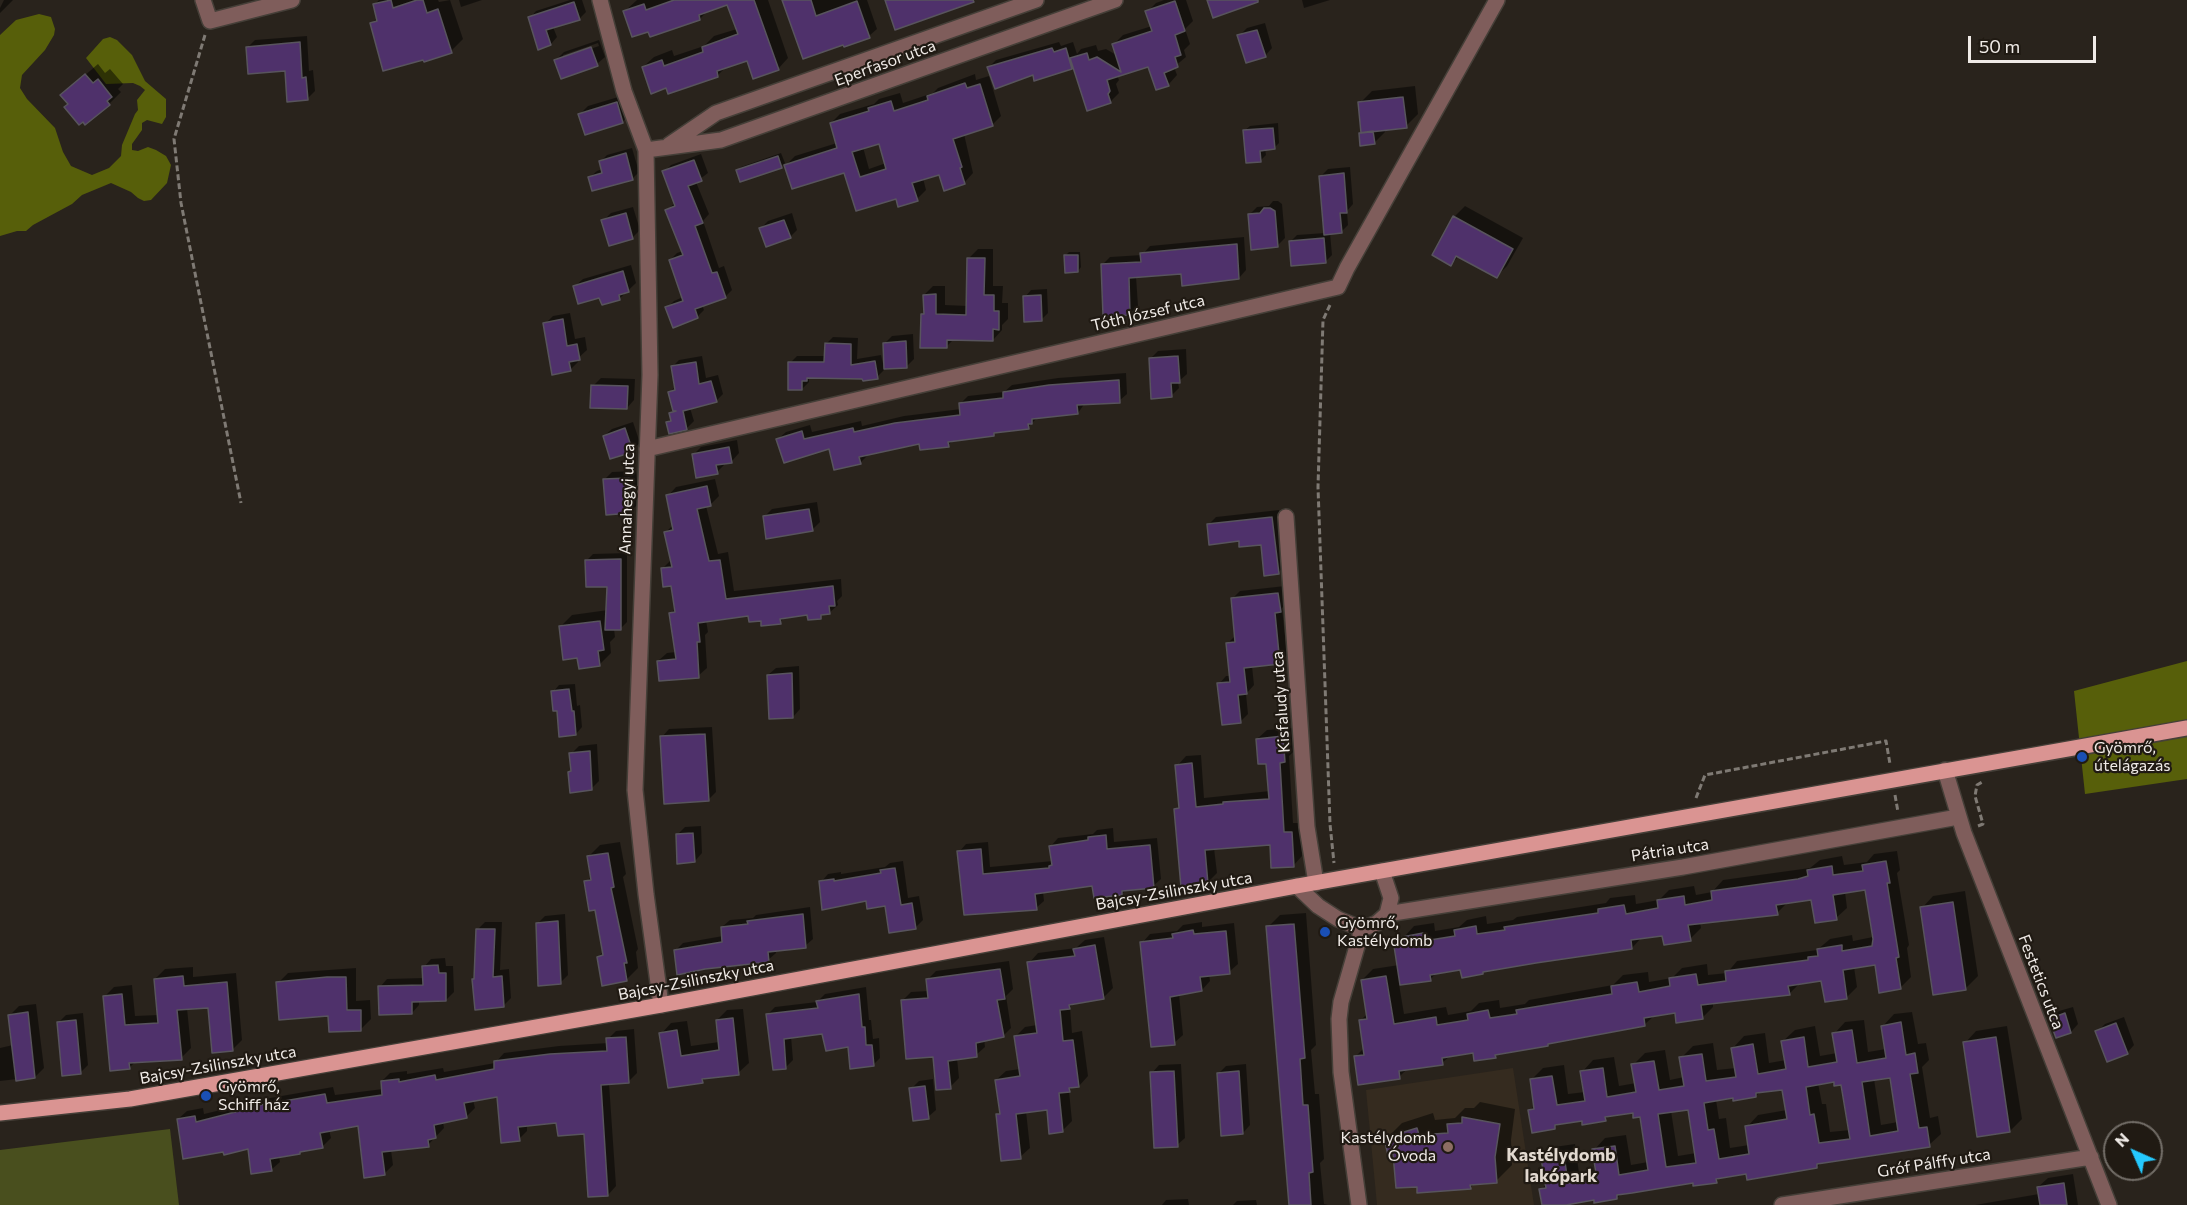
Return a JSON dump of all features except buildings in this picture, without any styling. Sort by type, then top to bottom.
[{"type":"main road","name":"Bajcsy-Zsilinszky utca","points":[[0,1113],[130,1099],[662,1005],[1297,886],[2187,728]]},
{"type":"street","points":[[202,0],[210,21],[292,0]]},
{"type":"street","name":"Annahegyi utca","points":[[600,0],[624,91],[646,150],[650,375],[635,790],[646,894],[662,1005]]},
{"type":"street","name":"Eperfasor utca","points":[[664,148],[716,113],[1036,0]]},
{"type":"street","name":"Eperfasor utca","points":[[646,150],[721,140],[1115,0]]},
{"type":"street","points":[[1338,287],[1352,258],[1497,0]]},
{"type":"street","name":"Tóth József utca","points":[[647,449],[1338,287]]},
{"type":"street","name":"Kisfaludy utca","points":[[1286,518],[1307,827],[1316,883]]},
{"type":"street","name":"Festetics utca","points":[[1946,770],[1958,817],[2109,1205]]},
{"type":"street","name":"Pátria utca","points":[[1387,914],[1683,867],[1958,817]]},
{"type":"street","points":[[1297,886],[1318,906],[1338,919],[1362,929],[1377,923],[1387,914],[1391,898],[1390,870]]},
{"type":"street","points":[[1359,1205],[1341,1072],[1340,1019],[1341,1002],[1362,929]]},
{"type":"street","name":"Gróf Pálffy utca","points":[[1782,1205],[2091,1157]]},
{"type":"path","points":[[206,30],[174,139],[181,203],[241,503]]},
{"type":"path","points":[[1336,880],[1330,824],[1318,487],[1323,320],[1338,287]]},
{"type":"path","points":[[1686,800],[1696,798],[1705,775],[1886,741],[1900,828]]},
{"type":"path","points":[[1964,832],[1983,824],[1975,802],[1975,790],[1983,782],[1992,778]]},
{"type":"shaded area","name":"Kastélydomb Óvoda","points":[[1513,1068],[1534,1205],[1377,1205],[1366,1090]]},
{"type":"green space","points":[[39,14],[51,17],[55,29],[54,35],[45,50],[22,75],[20,88],[27,99],[55,128],[63,152],[71,166],[92,175],[109,168],[121,156],[122,145],[138,110],[137,100],[145,90],[133,83],[106,84],[86,58],[103,39],[110,37],[117,40],[132,55],[145,81],[166,99],[166,117],[162,124],[147,120],[142,123],[142,130],[132,144],[132,150],[138,151],[148,147],[156,150],[166,156],[171,165],[167,183],[151,200],[144,201],[111,183],[82,195],[72,204],[26,231],[0,236],[0,35],[16,20]]},
{"type":"green space","points":[[2187,661],[2187,779],[2085,794],[2074,691]]},
{"type":"green space","points":[[170,1129],[179,1205],[0,1205],[0,1150]]},
{"type":"place","name":"Gyömrő, útelágazás","points":[[2082,757]]},
{"type":"place","name":"Gyömrő, Kastélydomb","points":[[1325,932]]},
{"type":"place","name":"Gyömrő, Schiff ház","points":[[206,1096]]},
{"type":"place","name":"Kastélydomb Óvoda","points":[[1448,1147]]},
{"type":"district","name":"Kastélydomb lakópark","points":[[1561,1165]]}]
